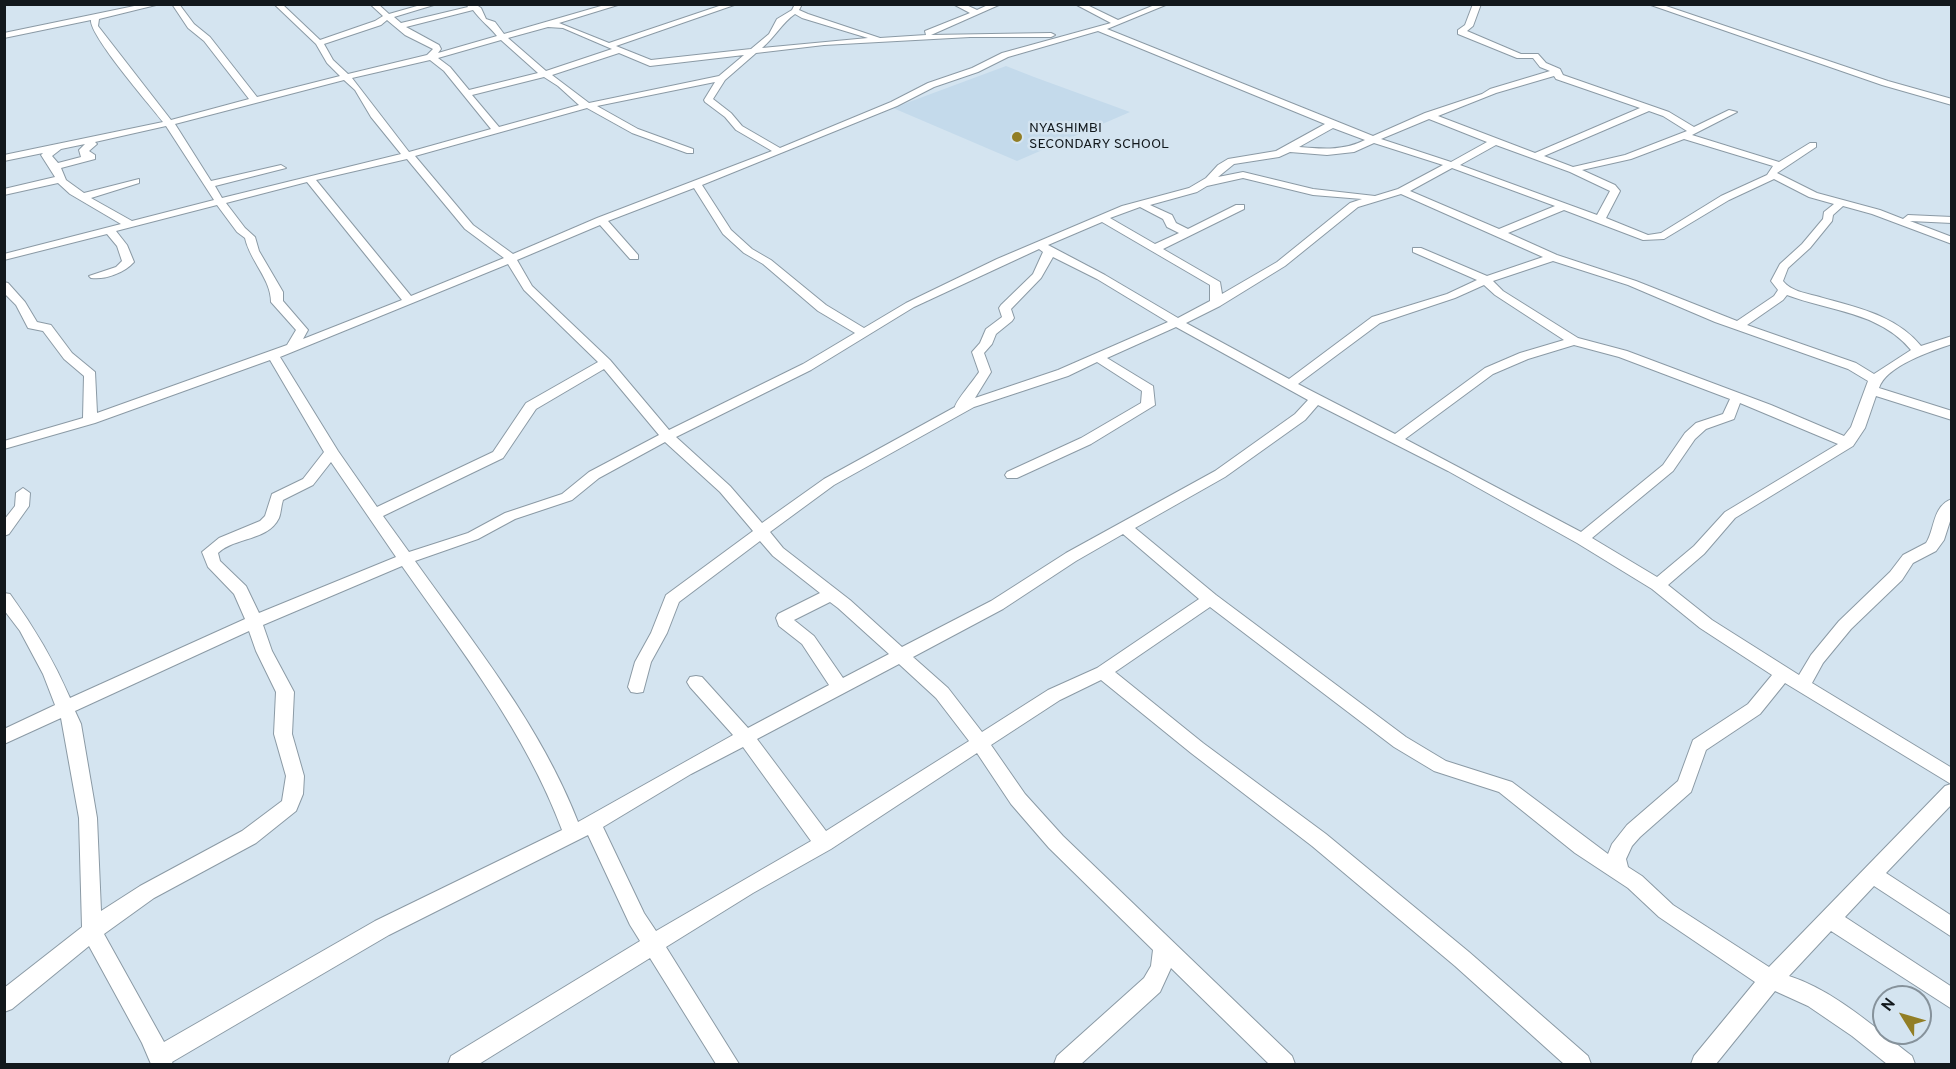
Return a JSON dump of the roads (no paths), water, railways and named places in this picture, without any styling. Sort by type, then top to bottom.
[{"type":"street","points":[[4,36],[157,4]]},
{"type":"street","points":[[175,4],[191,26],[207,39],[255,101]]},
{"type":"street","points":[[277,4],[319,43],[330,61],[358,89],[374,115],[469,227],[510,258],[528,288],[606,363],[668,437],[725,489],[778,552],[832,594],[953,705],[1018,799],[1056,842],[1164,945],[1284,1065]]},
{"type":"street","points":[[373,4],[413,37],[436,47],[437,49],[431,54],[433,57],[468,93],[496,130]]},
{"type":"street","points":[[319,43],[378,23],[386,17],[434,4]]},
{"type":"street","points":[[4,158],[169,123],[433,57],[548,25],[600,7],[618,4]]},
{"type":"street","points":[[607,46],[734,4]]},
{"type":"street","points":[[956,4],[975,12]]},
{"type":"street","points":[[920,37],[998,4]]},
{"type":"street","points":[[1078,4],[1118,23]]},
{"type":"street","points":[[4,445],[90,420],[273,355],[602,220],[894,104],[931,85],[975,70],[1005,55],[1118,23],[1166,4]]},
{"type":"street","points":[[1477,4],[1469,26],[1461,32],[1520,56],[1535,56],[1543,65],[1554,69],[1560,78],[1671,116],[1694,131]]},
{"type":"street","points":[[1651,4],[1873,80],[1952,102]]},
{"type":"street","points":[[400,26],[471,6],[483,20],[497,28],[503,38],[544,75],[561,84],[586,106],[635,131],[690,151]]},
{"type":"street","points":[[779,151],[739,128],[728,115],[709,101],[722,78],[772,35],[780,21],[797,8],[805,16],[882,40]]},
{"type":"street","points":[[95,17],[94,26],[102,39],[169,123],[220,202],[241,230],[250,237],[253,251],[277,292],[277,302],[302,330],[292,347]]},
{"type":"street","points":[[548,25],[564,26],[650,63],[752,51],[920,37],[978,34],[1074,35]]},
{"type":"street","points":[[1098,28],[1333,124],[1453,165],[1647,238],[1658,238],[1686,224],[1725,198],[1773,176]]},
{"type":"street","points":[[468,93],[544,75],[618,50]]},
{"type":"street","points":[[1288,150],[1344,152],[1354,149],[1371,138],[1428,115],[1485,96],[1493,91],[1557,72]]},
{"type":"street","points":[[4,257],[408,155],[586,106],[722,78]]},
{"type":"street","points":[[1536,156],[1648,108]]},
{"type":"street","points":[[1573,170],[1626,157],[1694,131],[1732,112]]},
{"type":"street","points":[[1428,115],[1573,170],[1615,191],[1600,219]]},
{"type":"street","points":[[1232,176],[1242,167],[1288,150],[1333,124]]},
{"type":"street","points":[[1682,135],[1780,165]]},
{"type":"street","points":[[4,192],[22,187],[92,157],[85,155],[84,150],[92,144],[86,141]]},
{"type":"street","points":[[637,687],[643,662],[659,633],[672,598],[762,532],[778,517],[829,482],[984,398],[1063,372],[1216,304],[1281,264],[1344,212],[1359,203],[1402,190],[1495,142]]},
{"type":"street","points":[[1814,145],[1771,171],[1773,176],[1813,195],[1840,204],[1906,218],[1952,220]]},
{"type":"street","points":[[59,147],[46,155],[58,172],[82,197],[131,225]]},
{"type":"street","points":[[1204,184],[1221,167],[1231,161],[1271,155]]},
{"type":"street","points":[[209,184],[281,168]]},
{"type":"street","points":[[4,737],[151,667],[255,622],[407,558],[473,536],[510,516],[567,497],[605,468],[807,367],[910,305],[1044,248],[1102,218],[1232,176],[1254,177],[1313,192],[1380,197]]},
{"type":"street","points":[[310,179],[330,207],[367,248],[409,301]]},
{"type":"street","points":[[82,197],[135,181]]},
{"type":"street","points":[[697,184],[727,232],[748,251],[767,262],[822,308],[862,332]]},
{"type":"street","points":[[1402,190],[1553,257],[1632,283],[1643,290],[1852,366],[1874,385],[1952,416]]},
{"type":"street","points":[[1313,192],[1344,212]]},
{"type":"street","points":[[1141,204],[1168,217],[1172,225],[1188,233]]},
{"type":"street","points":[[1840,204],[1828,214],[1828,219],[1806,246],[1779,273],[1777,281],[1784,289],[1881,320],[1903,332],[1918,351]]},
{"type":"street","points":[[1499,233],[1564,206]]},
{"type":"street","points":[[1154,249],[1240,207]]},
{"type":"street","points":[[1876,212],[1952,241]]},
{"type":"street","points":[[1102,218],[1216,284],[1216,304]]},
{"type":"street","points":[[602,220],[634,257]]},
{"type":"street","points":[[95,276],[120,269],[128,262],[122,245],[110,231]]},
{"type":"street","points":[[1044,248],[1101,277],[1316,399],[1461,472],[1582,539],[1658,585],[1706,624],[1782,674],[1952,777]]},
{"type":"street","points":[[951,414],[969,397],[983,377],[985,372],[978,352],[986,344],[990,332],[1008,318],[1005,308],[1029,288],[1041,273],[1044,248]]},
{"type":"street","points":[[1417,250],[1486,281],[1499,293],[1574,341],[1623,354],[1738,397],[1848,443]]},
{"type":"street","points":[[1290,384],[1352,336],[1377,320],[1451,296],[1553,257]]},
{"type":"street","points":[[4,285],[21,304],[32,325],[47,328],[68,356],[90,375],[90,420]]},
{"type":"street","points":[[1739,325],[1779,298],[1784,289]]},
{"type":"street","points":[[1658,585],[1699,550],[1730,515],[1822,461],[1848,443],[1858,428],[1874,385],[1882,374],[1918,351],[1952,340]]},
{"type":"street","points":[[1395,440],[1489,371],[1574,341]]},
{"type":"street","points":[[273,355],[331,452],[493,684],[541,760],[557,791],[573,832]]},
{"type":"street","points":[[1012,475],[1086,441],[1148,405],[1148,389],[1097,357]]},
{"type":"street","points":[[374,514],[498,455],[531,406],[606,363]]},
{"type":"street","points":[[1582,539],[1668,468],[1696,430],[1729,416],[1732,404],[1738,397]]},
{"type":"street","points":[[4,598],[26,628],[51,674],[76,741],[88,818],[92,931],[161,1061],[382,928],[592,824],[685,769],[997,605],[1071,557],[1220,474],[1300,417],[1316,399]]},
{"type":"street","points":[[4,1002],[92,931],[147,892],[249,837],[290,806],[294,794],[295,776],[283,734],[286,699],[240,590],[213,563],[210,552],[223,541],[264,526],[272,518],[277,496],[308,482],[331,452]]},
{"type":"street","points":[[4,531],[22,506],[22,493]]},
{"type":"street","points":[[1802,686],[1817,659],[1845,625],[1896,576],[1908,559],[1931,547],[1936,540],[1942,518],[1952,504]]},
{"type":"street","points":[[1124,527],[1210,599],[1400,742],[1440,766],[1505,788],[1582,847],[1619,871],[1666,911],[1771,980],[1795,988],[1816,999],[1860,1029],[1904,1065]]},
{"type":"street","points":[[832,594],[784,618],[785,622],[808,640],[840,688]]},
{"type":"street","points":[[459,1065],[652,944],[824,843],[1053,695],[1103,672],[1210,599]]},
{"type":"street","points":[[1103,672],[1197,748],[1318,840],[1462,959],[1580,1065]]},
{"type":"street","points":[[1619,871],[1616,859],[1620,848],[1680,791],[1689,778],[1694,753],[1699,745],[1754,709],[1766,697],[1782,674]]},
{"type":"street","points":[[696,682],[746,738],[824,843]]},
{"type":"street","points":[[1702,1065],[1771,980],[1952,791]]},
{"type":"street","points":[[592,824],[637,919],[728,1065]]},
{"type":"street","points":[[1872,874],[1952,928]]},
{"type":"street","points":[[1830,919],[1952,999]]},
{"type":"street","points":[[1065,1065],[1148,991],[1157,979],[1164,945]]},
{"type":"place","name":"NYASHIMBI SECONDARY SCHOOL","points":[[1017,137]]}]
